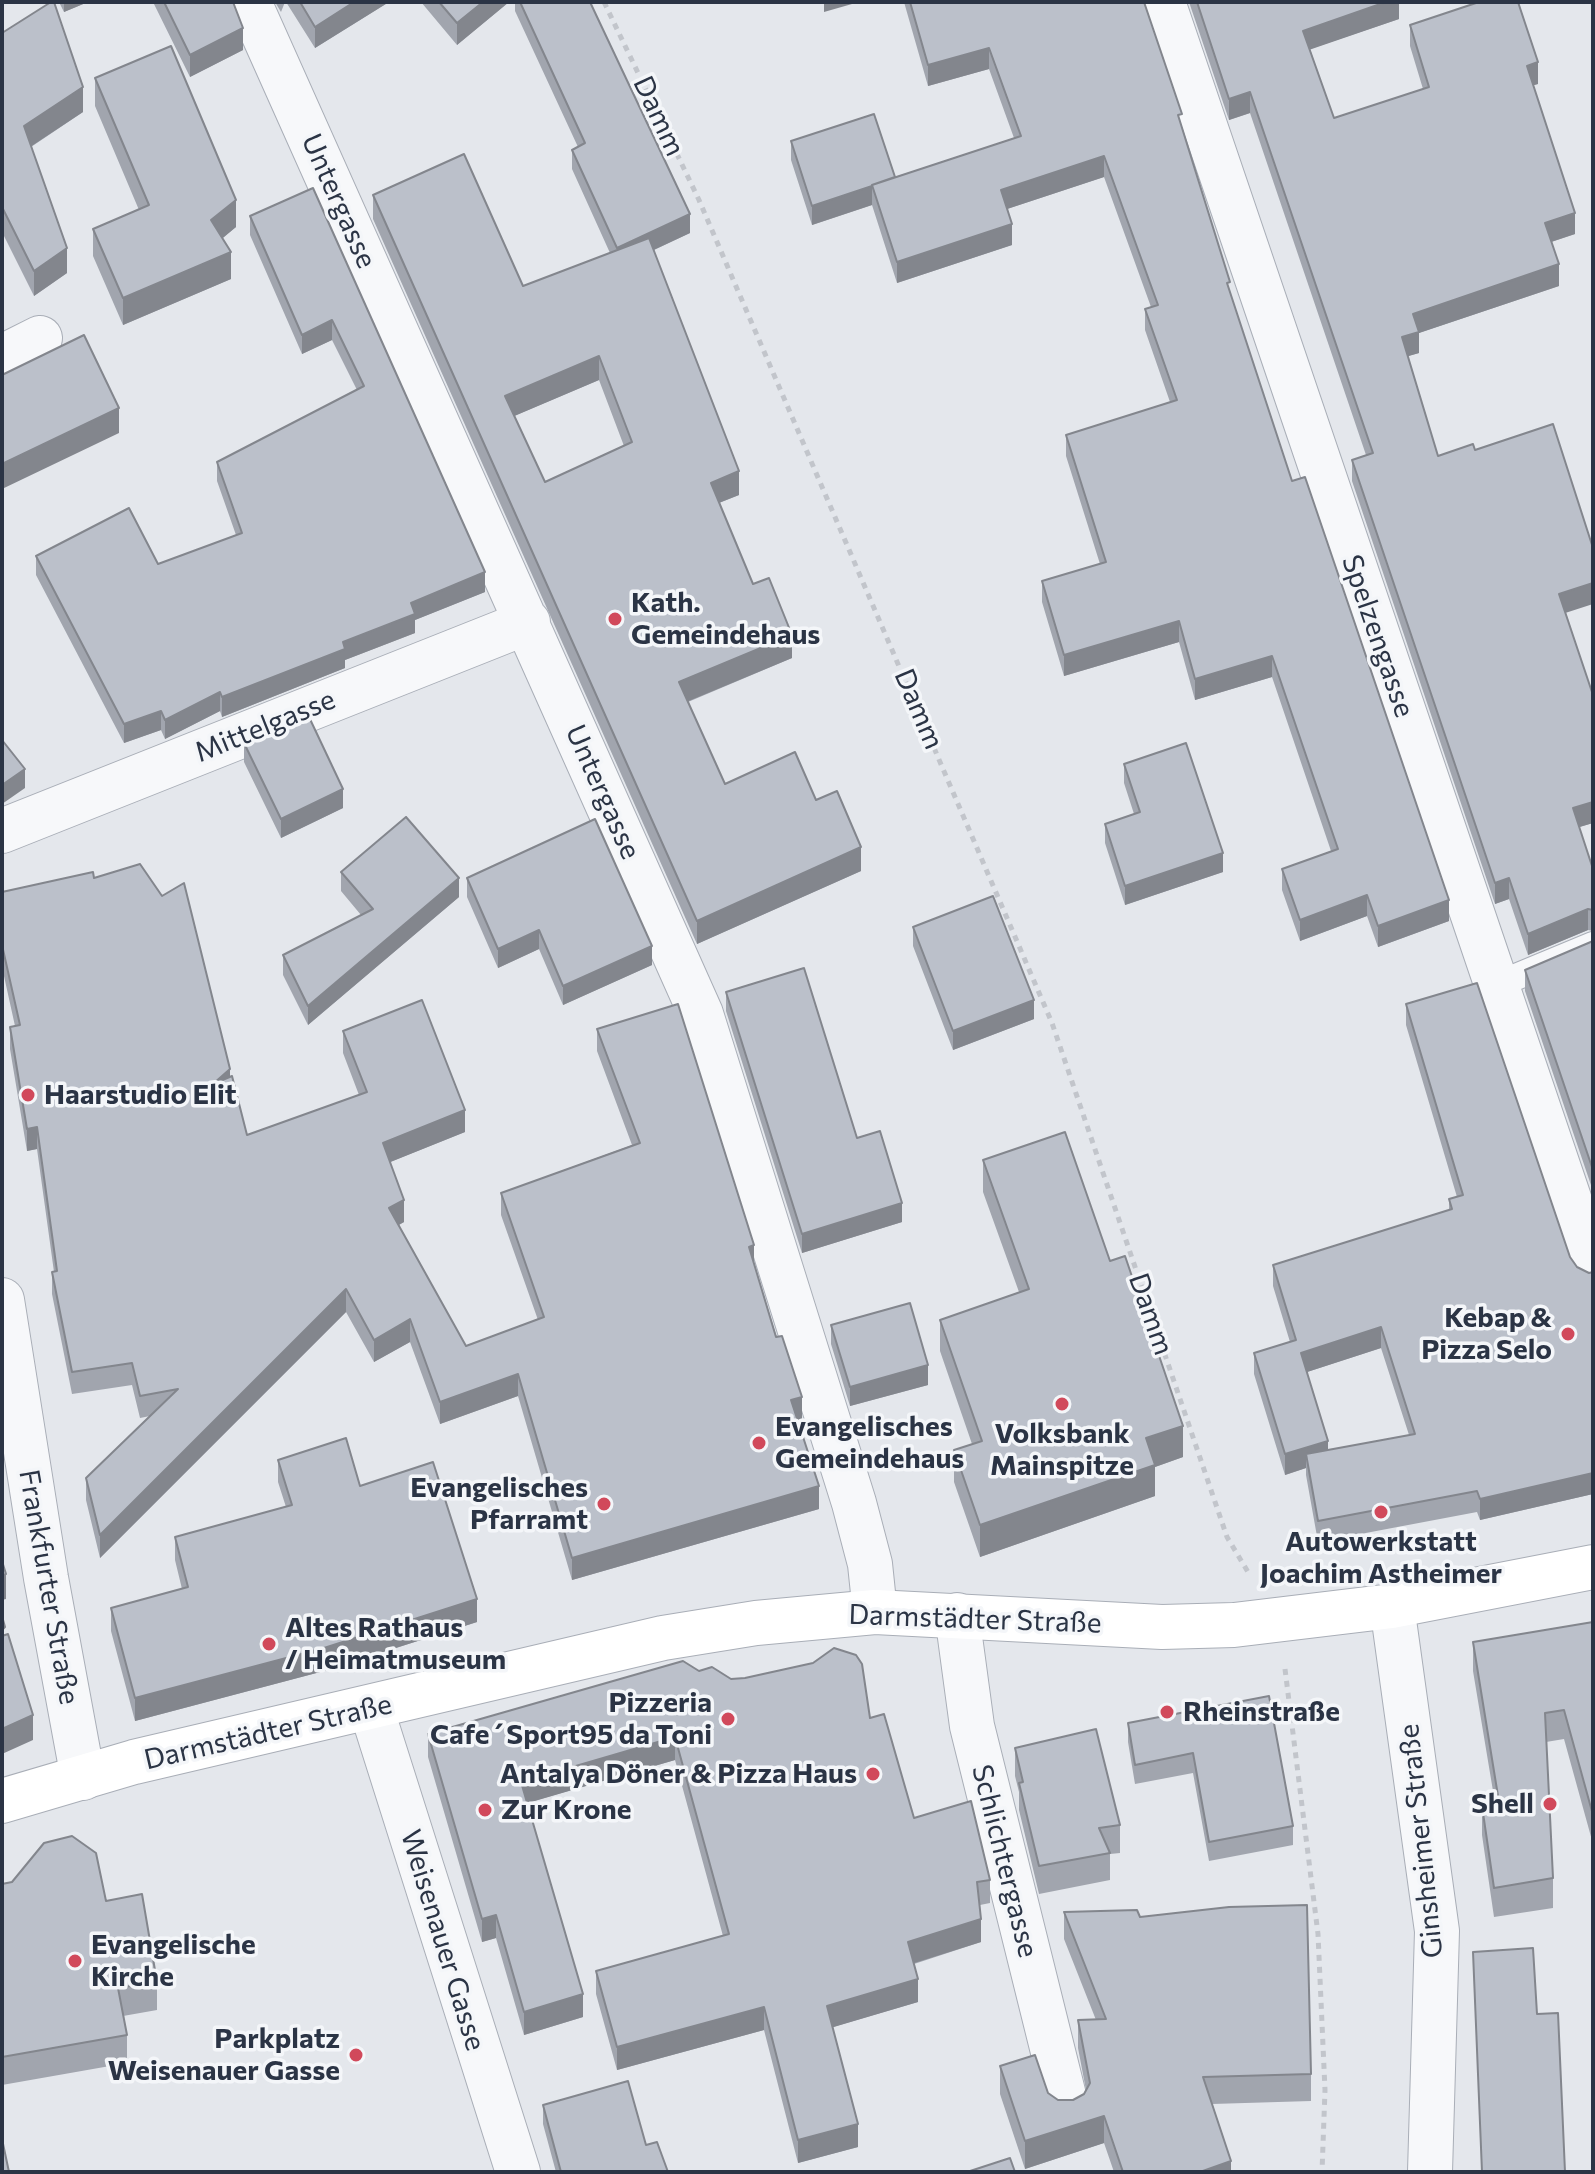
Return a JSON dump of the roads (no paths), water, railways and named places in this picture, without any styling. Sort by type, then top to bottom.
[{"type":"main road","name":"Darmstädter Straße","points":[[2,1801],[134,1762],[663,1638],[756,1623],[875,1612],[1162,1627],[1277,1620],[1392,1606],[1593,1567]]},
{"type":"street","name":"Untergasse","points":[[249,2],[701,1014],[854,1503],[870,1564],[875,1612]]},
{"type":"street","name":"Spelzengasse","points":[[1163,2],[1499,984],[1593,1269]]},
{"type":"street","name":"Mittelgasse","points":[[2,831],[528,622]]},
{"type":"street","name":"Frankfurter Straße","points":[[2,1300],[11,1420],[46,1578],[83,1778]]},
{"type":"street","name":"Ginsheimer Straße","points":[[1392,1606],[1437,1931],[1430,2172]]},
{"type":"street","name":"Schlichtergasse","points":[[957,1615],[972,1726],[1066,2104]]},
{"type":"street","name":"Weisenauer Gasse","points":[[371,1708],[518,2172]]},
{"type":"lane","points":[[1499,984],[1593,945]]},
{"type":"place","name":"Kath. Gemeindehaus","points":[[615,619]]},
{"type":"place","name":"Haarstudio Elit","points":[[28,1095]]},
{"type":"place","name":"Kebap & Pizza Selo","points":[[1568,1334]]},
{"type":"place","name":"Volksbank Mainspitze","points":[[1062,1404]]},
{"type":"place","name":"Evangelisches Gemeindehaus","points":[[759,1443]]},
{"type":"place","name":"Evangelisches Pfarramt","points":[[604,1504]]},
{"type":"place","name":"Autowerkstatt Joachim Astheimer","points":[[1381,1512]]},
{"type":"place","name":"Altes Rathaus / Heimatmuseum","points":[[269,1644]]},
{"type":"place","name":"Rheinstraße","points":[[1167,1712]]},
{"type":"place","name":"Pizzeria Cafe´Sport95 da Toni","points":[[728,1719]]},
{"type":"place","name":"Antalya Döner & Pizza Haus","points":[[873,1774]]},
{"type":"place","name":"Shell","points":[[1550,1804]]},
{"type":"place","name":"Zur Krone","points":[[485,1810]]},
{"type":"place","name":"Evangelische Kirche","points":[[75,1961]]},
{"type":"place","name":"Parkplatz Weisenauer Gasse","points":[[356,2055]]}]
